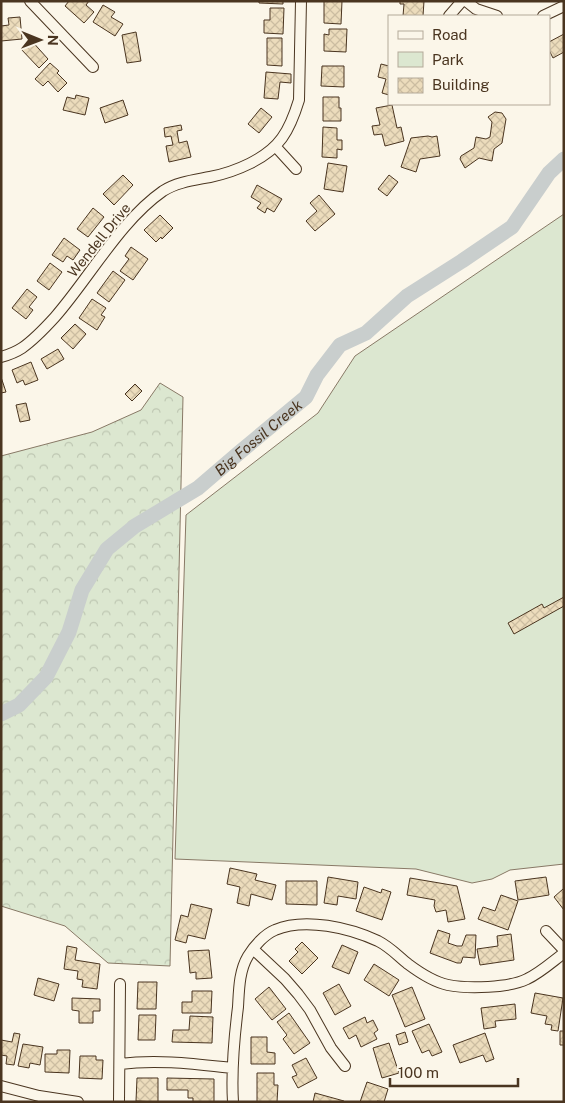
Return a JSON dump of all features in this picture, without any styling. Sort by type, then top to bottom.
[{"type":"street","points":[[30,1],[94,67]]},
{"type":"street","name":"Wendell Drive","points":[[1,357],[20,349],[39,335],[67,303],[118,235],[142,209],[164,190],[185,182],[242,168],[275,146],[282,138],[300,100],[301,1]]},
{"type":"street","points":[[451,15],[462,1]]},
{"type":"street","points":[[466,1],[476,9],[494,15]]},
{"type":"street","points":[[544,15],[564,6]]},
{"type":"street","points":[[275,146],[296,168]]},
{"type":"street","points":[[233,1102],[233,1051],[241,978],[248,957],[253,949],[274,930],[289,926],[319,925],[356,933],[380,942],[409,964],[439,982],[449,985],[482,988],[502,986],[525,980],[564,952],[546,932]]},
{"type":"street","points":[[253,949],[298,994],[310,1010],[331,1048],[345,1066]]},
{"type":"street","points":[[119,1102],[120,984]]},
{"type":"street","points":[[120,1064],[163,1062],[232,1068]]},
{"type":"street","points":[[1,1086],[39,1096],[78,1102]]},
{"type":"green space","points":[[564,214],[564,864],[510,870],[492,879],[472,883],[416,869],[175,859],[186,515],[318,413],[355,356]]},
{"type":"green space","points":[[160,383],[183,397],[170,966],[108,963],[65,926],[1,906],[1,456],[92,432],[141,410]]},
{"type":"building","points":[[69,1],[89,1],[86,5],[94,12],[84,23],[65,6]]},
{"type":"building","points":[[259,1],[283,1],[283,4],[259,3]]},
{"type":"building","points":[[324,1],[342,1],[341,24],[324,23]]},
{"type":"building","points":[[400,1],[424,1],[423,15],[403,15],[404,4],[400,4]]},
{"type":"building","points":[[103,5],[115,12],[111,17],[123,24],[115,36],[93,22]]},
{"type":"building","points":[[270,8],[284,8],[283,34],[264,33],[264,20],[270,20]]},
{"type":"building","points":[[20,17],[22,39],[1,41],[1,26],[9,25],[8,18]]},
{"type":"building","points":[[329,29],[347,29],[346,52],[324,51],[324,34],[329,35]]},
{"type":"building","points":[[136,32],[141,61],[127,63],[122,35]]},
{"type":"building","points":[[564,34],[564,52],[553,58],[550,52],[550,41]]},
{"type":"building","points":[[267,38],[282,38],[282,66],[267,65]]},
{"type":"building","points":[[30,39],[48,59],[39,68],[20,48]]},
{"type":"building","points":[[50,63],[59,71],[57,73],[67,83],[58,92],[48,81],[43,86],[35,79]]},
{"type":"building","points":[[381,64],[388,66],[388,95],[382,93],[386,79],[378,77]]},
{"type":"building","points":[[322,66],[344,66],[344,87],[321,86]]},
{"type":"building","points":[[266,72],[291,74],[291,83],[280,82],[278,99],[264,98]]},
{"type":"building","points":[[76,95],[89,98],[85,115],[63,110],[67,97],[75,99]]},
{"type":"building","points":[[323,97],[339,97],[341,121],[323,121]]},
{"type":"building","points":[[123,100],[128,115],[105,123],[100,108]]},
{"type":"building","points":[[392,105],[397,128],[401,127],[404,141],[385,146],[382,134],[374,135],[372,126],[380,125],[376,108]]},
{"type":"building","points":[[261,108],[272,117],[259,133],[248,124]]},
{"type":"building","points":[[495,112],[502,113],[506,119],[502,143],[494,149],[492,161],[479,158],[465,168],[460,159],[461,156],[474,148],[476,137],[486,139],[490,137],[492,122],[488,117]]},
{"type":"building","points":[[181,125],[182,130],[177,131],[179,143],[187,141],[191,157],[169,162],[166,146],[173,145],[171,136],[165,137],[164,128]]},
{"type":"building","points":[[323,127],[337,128],[337,140],[342,140],[342,150],[337,149],[337,158],[322,157]]},
{"type":"building","points":[[437,136],[440,156],[420,159],[416,172],[401,167],[411,138]]},
{"type":"building","points":[[328,163],[347,166],[343,192],[324,189]]},
{"type":"building","points":[[123,175],[133,185],[114,205],[103,194]]},
{"type":"building","points":[[389,175],[398,182],[387,196],[378,189]]},
{"type":"building","points":[[257,185],[282,199],[274,212],[267,208],[265,213],[257,208],[261,203],[251,197]]},
{"type":"building","points":[[319,195],[335,214],[315,231],[306,221],[317,211],[310,203]]},
{"type":"building","points":[[93,208],[104,217],[88,237],[77,229]]},
{"type":"building","points":[[160,215],[173,228],[156,242],[144,230]]},
{"type":"building","points":[[64,238],[80,250],[73,260],[67,256],[63,262],[52,255]]},
{"type":"building","points":[[131,247],[148,259],[133,280],[120,271],[129,259],[125,256]]},
{"type":"building","points":[[50,263],[62,272],[49,290],[37,281]]},
{"type":"building","points":[[113,271],[125,280],[109,302],[97,293]]},
{"type":"building","points":[[27,289],[37,297],[29,307],[33,310],[26,319],[12,308]]},
{"type":"building","points":[[92,299],[106,308],[101,315],[105,317],[97,330],[79,318]]},
{"type":"building","points":[[75,324],[86,334],[73,349],[61,338]]},
{"type":"building","points":[[58,349],[64,359],[47,369],[41,359]]},
{"type":"building","points":[[31,362],[38,380],[25,385],[23,380],[17,383],[12,370]]},
{"type":"building","points":[[1,377],[6,392],[1,393]]},
{"type":"building","points":[[135,384],[142,391],[132,401],[125,394]]},
{"type":"building","points":[[26,403],[30,420],[20,422],[16,405]]},
{"type":"building","points":[[564,597],[564,606],[514,634],[508,623],[542,604],[544,608]]},
{"type":"building","points":[[230,868],[257,874],[255,880],[276,885],[272,900],[251,894],[249,906],[237,903],[240,887],[227,884]]},
{"type":"building","points":[[328,877],[358,882],[356,899],[338,896],[337,905],[324,903]]},
{"type":"building","points":[[546,877],[549,895],[518,900],[515,881]]},
{"type":"building","points":[[410,878],[457,886],[465,919],[448,922],[446,910],[436,912],[435,900],[407,895]]},
{"type":"building","points":[[286,881],[317,881],[317,905],[286,904]]},
{"type":"building","points":[[364,887],[381,893],[382,889],[391,892],[382,920],[356,911]]},
{"type":"building","points":[[564,890],[564,910],[554,897]]},
{"type":"building","points":[[501,895],[518,901],[508,930],[478,919],[483,907],[495,911]]},
{"type":"building","points":[[191,904],[212,909],[205,939],[188,935],[186,943],[175,940],[181,915],[188,917]]},
{"type":"building","points":[[438,930],[450,934],[448,943],[457,946],[462,946],[466,935],[476,935],[475,958],[463,957],[461,963],[457,963],[430,953]]},
{"type":"building","points":[[511,934],[514,960],[480,965],[477,949],[498,946],[497,936]]},
{"type":"building","points":[[302,942],[318,958],[302,974],[289,961],[298,952],[295,949]]},
{"type":"building","points":[[342,945],[358,952],[349,974],[332,967]]},
{"type":"building","points":[[67,946],[77,948],[75,960],[100,964],[97,989],[82,987],[83,980],[77,979],[78,971],[64,969]]},
{"type":"building","points":[[209,950],[212,978],[196,979],[196,972],[190,973],[188,951]]},
{"type":"building","points":[[374,964],[399,980],[389,996],[364,980]]},
{"type":"building","points":[[38,978],[59,984],[54,1001],[34,995]]},
{"type":"building","points":[[138,982],[157,982],[156,1009],[137,1009]]},
{"type":"building","points":[[339,984],[351,1006],[335,1015],[323,993]]},
{"type":"building","points":[[269,987],[286,1009],[272,1020],[255,999]]},
{"type":"building","points":[[412,987],[425,1019],[405,1027],[392,995]]},
{"type":"building","points":[[192,991],[212,991],[211,1013],[182,1013],[182,1002],[192,1002]]},
{"type":"building","points":[[535,993],[563,998],[558,1031],[551,1030],[552,1025],[545,1024],[547,1016],[531,1013]]},
{"type":"building","points":[[72,998],[100,999],[100,1011],[93,1011],[93,1023],[79,1023],[79,1011],[72,1010]]},
{"type":"building","points":[[515,1004],[516,1019],[495,1021],[496,1027],[484,1029],[481,1008]]},
{"type":"building","points":[[289,1013],[310,1043],[294,1054],[283,1039],[287,1035],[277,1022]]},
{"type":"building","points":[[139,1015],[156,1015],[155,1040],[138,1040]]},
{"type":"building","points":[[190,1016],[213,1017],[212,1043],[172,1042],[173,1030],[189,1030]]},
{"type":"building","points":[[365,1017],[367,1023],[373,1020],[378,1030],[374,1033],[377,1039],[361,1047],[356,1035],[349,1039],[343,1028]]},
{"type":"building","points":[[429,1024],[442,1052],[432,1056],[429,1050],[422,1053],[412,1031]]},
{"type":"building","points":[[560,1031],[564,1031],[564,1045],[560,1045]]},
{"type":"building","points":[[405,1032],[408,1042],[399,1045],[396,1035]]},
{"type":"building","points":[[14,1033],[20,1034],[14,1065],[6,1064],[7,1056],[1,1055],[1,1040],[12,1042]]},
{"type":"building","points":[[485,1033],[494,1059],[486,1062],[483,1055],[460,1063],[453,1045]]},
{"type":"building","points":[[251,1037],[267,1037],[267,1052],[275,1053],[275,1064],[251,1064]]},
{"type":"building","points":[[389,1043],[399,1073],[382,1078],[373,1048]]},
{"type":"building","points":[[23,1044],[43,1047],[40,1065],[30,1063],[29,1068],[18,1066]]},
{"type":"building","points":[[57,1050],[70,1050],[69,1073],[45,1072],[45,1054],[57,1054]]},
{"type":"building","points":[[80,1056],[96,1056],[96,1060],[103,1060],[102,1079],[79,1078]]},
{"type":"building","points":[[306,1058],[317,1078],[298,1088],[292,1077],[297,1075],[292,1065]]},
{"type":"building","points":[[257,1073],[274,1073],[274,1085],[278,1085],[277,1102],[257,1102]]},
{"type":"building","points":[[137,1078],[158,1078],[158,1102],[136,1101]]},
{"type":"building","points":[[167,1078],[214,1079],[214,1102],[193,1102],[193,1098],[188,1098],[188,1090],[167,1090]]},
{"type":"building","points":[[367,1082],[388,1089],[384,1102],[360,1102]]},
{"type":"building","points":[[315,1093],[344,1101],[344,1102],[313,1102]]},
{"type":"waterway","name":"Big Fossil Creek","points":[[1,714],[19,705],[46,677],[69,632],[82,590],[107,549],[135,526],[198,488],[306,397],[317,375],[340,345],[366,333],[407,296],[512,227],[549,173],[564,159]]}]
